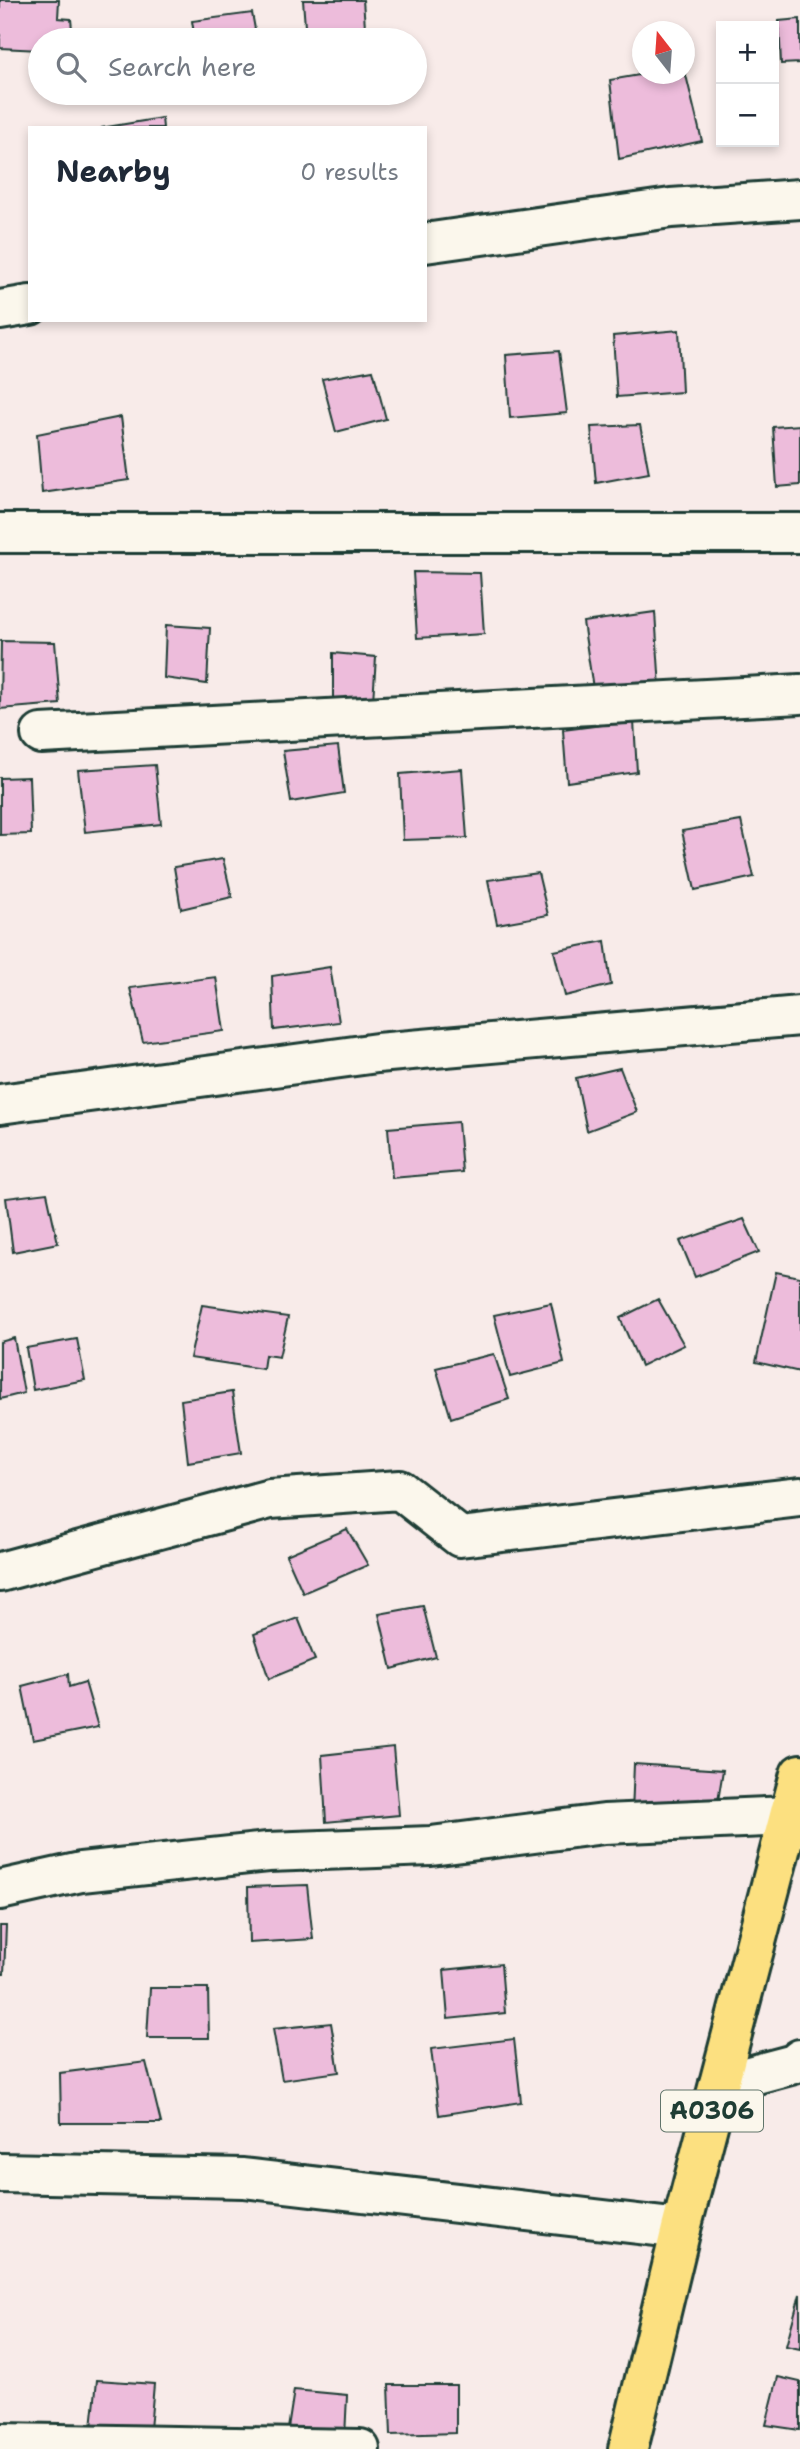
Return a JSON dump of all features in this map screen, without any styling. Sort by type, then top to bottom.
[{"type":"highway","name":"A0306","points":[[628,2449],[681,2229],[729,2081],[794,1822],[800,1774]]},
{"type":"street","points":[[427,243],[671,208],[800,199]]},
{"type":"street","points":[[0,310],[28,304]]},
{"type":"street","points":[[0,533],[800,533]]},
{"type":"street","points":[[41,734],[800,694]]},
{"type":"street","points":[[0,1104],[377,1053],[800,1016]]},
{"type":"street","points":[[0,1572],[270,1499],[400,1490],[460,1537],[800,1497]]},
{"type":"street","points":[[0,1890],[80,1872],[268,1852],[431,1846],[604,1824],[794,1822]]},
{"type":"street","points":[[729,2081],[794,2064],[800,2059]]},
{"type":"street","points":[[729,2081],[800,2084]]},
{"type":"street","points":[[0,2173],[243,2178],[681,2229]]},
{"type":"street","points":[[0,2443],[360,2449]]},
{"type":"building","points":[[0,0],[59,0],[58,18],[71,19],[72,28],[28,28],[28,49],[0,48]]},
{"type":"building","points":[[303,0],[363,0],[365,28],[305,28]]},
{"type":"building","points":[[252,13],[255,28],[193,28],[192,21]]},
{"type":"building","points":[[800,19],[800,63],[781,64],[779,21]]},
{"type":"building","points":[[632,76],[632,84],[688,84],[702,141],[619,159],[610,80]]},
{"type":"building","points":[[162,118],[163,126],[113,126]]},
{"type":"building","points":[[679,330],[682,392],[617,397],[613,336]]},
{"type":"building","points":[[559,351],[567,413],[510,418],[506,355]]},
{"type":"building","points":[[373,370],[386,419],[336,432],[322,379]]},
{"type":"building","points":[[121,417],[129,480],[42,493],[37,434]]},
{"type":"building","points":[[640,425],[649,473],[596,483],[591,427]]},
{"type":"building","points":[[800,425],[800,485],[777,487],[773,427]]},
{"type":"building","points":[[413,572],[480,573],[484,634],[417,638]]},
{"type":"building","points":[[655,612],[660,688],[594,695],[583,622]]},
{"type":"building","points":[[166,625],[210,628],[207,684],[164,678]]},
{"type":"building","points":[[1,641],[55,642],[60,704],[0,709]]},
{"type":"building","points":[[333,653],[376,657],[373,701],[333,698]]},
{"type":"building","points":[[634,721],[637,772],[567,782],[563,730]]},
{"type":"building","points":[[338,746],[344,793],[291,802],[283,751]]},
{"type":"building","points":[[155,765],[161,824],[85,832],[78,770]]},
{"type":"building","points":[[462,769],[467,838],[403,840],[400,774]]},
{"type":"building","points":[[29,777],[31,834],[0,835],[0,778]]},
{"type":"building","points":[[741,821],[754,877],[695,890],[682,831]]},
{"type":"building","points":[[223,859],[232,897],[181,909],[174,867]]},
{"type":"building","points":[[538,873],[548,915],[497,924],[488,880]]},
{"type":"building","points":[[605,941],[611,985],[565,996],[554,951]]},
{"type":"building","points":[[330,967],[339,1022],[274,1030],[272,976]]},
{"type":"building","points":[[216,977],[224,1031],[143,1042],[130,988]]},
{"type":"building","points":[[620,1068],[637,1112],[587,1131],[576,1078]]},
{"type":"building","points":[[458,1122],[462,1172],[392,1178],[388,1128]]},
{"type":"building","points":[[47,1193],[58,1243],[13,1252],[6,1198]]},
{"type":"building","points":[[744,1219],[759,1252],[695,1277],[680,1241]]},
{"type":"building","points":[[776,1272],[800,1277],[800,1372],[756,1362]]},
{"type":"building","points":[[658,1299],[684,1345],[641,1366],[620,1318]]},
{"type":"building","points":[[551,1303],[564,1363],[510,1377],[494,1315]]},
{"type":"building","points":[[202,1305],[288,1317],[279,1357],[265,1355],[263,1369],[190,1358]]},
{"type":"building","points":[[14,1338],[24,1393],[0,1399],[0,1342]]},
{"type":"building","points":[[77,1339],[85,1380],[33,1390],[26,1348]]},
{"type":"building","points":[[494,1354],[509,1399],[451,1418],[436,1368]]},
{"type":"building","points":[[232,1392],[241,1453],[188,1462],[181,1400]]},
{"type":"building","points":[[347,1529],[368,1565],[303,1593],[286,1555]]},
{"type":"building","points":[[423,1606],[436,1657],[392,1669],[379,1614]]},
{"type":"building","points":[[298,1618],[315,1660],[269,1679],[254,1634]]},
{"type":"building","points":[[68,1674],[69,1687],[85,1682],[98,1727],[33,1740],[22,1686]]},
{"type":"building","points":[[393,1747],[399,1815],[326,1822],[322,1755]]},
{"type":"building","points":[[634,1764],[723,1770],[716,1813],[632,1814]]},
{"type":"building","points":[[307,1885],[313,1939],[249,1943],[248,1887]]},
{"type":"building","points":[[0,1926],[6,1926],[4,1974],[0,1974]]},
{"type":"building","points":[[501,1964],[505,2013],[448,2019],[444,1970]]},
{"type":"building","points":[[150,1988],[208,1988],[209,2038],[147,2038]]},
{"type":"building","points":[[331,2023],[339,2072],[282,2080],[273,2029]]},
{"type":"building","points":[[514,2039],[521,2102],[439,2115],[431,2049]]},
{"type":"building","points":[[146,2062],[161,2123],[61,2123],[60,2073]]},
{"type":"building","points":[[800,2294],[800,2349],[786,2346]]},
{"type":"building","points":[[778,2377],[800,2382],[800,2430],[766,2425]]},
{"type":"building","points":[[97,2380],[154,2384],[150,2429],[92,2427]]},
{"type":"building","points":[[389,2385],[456,2385],[456,2433],[391,2435]]},
{"type":"building","points":[[294,2390],[347,2395],[345,2437],[287,2435]]}]
